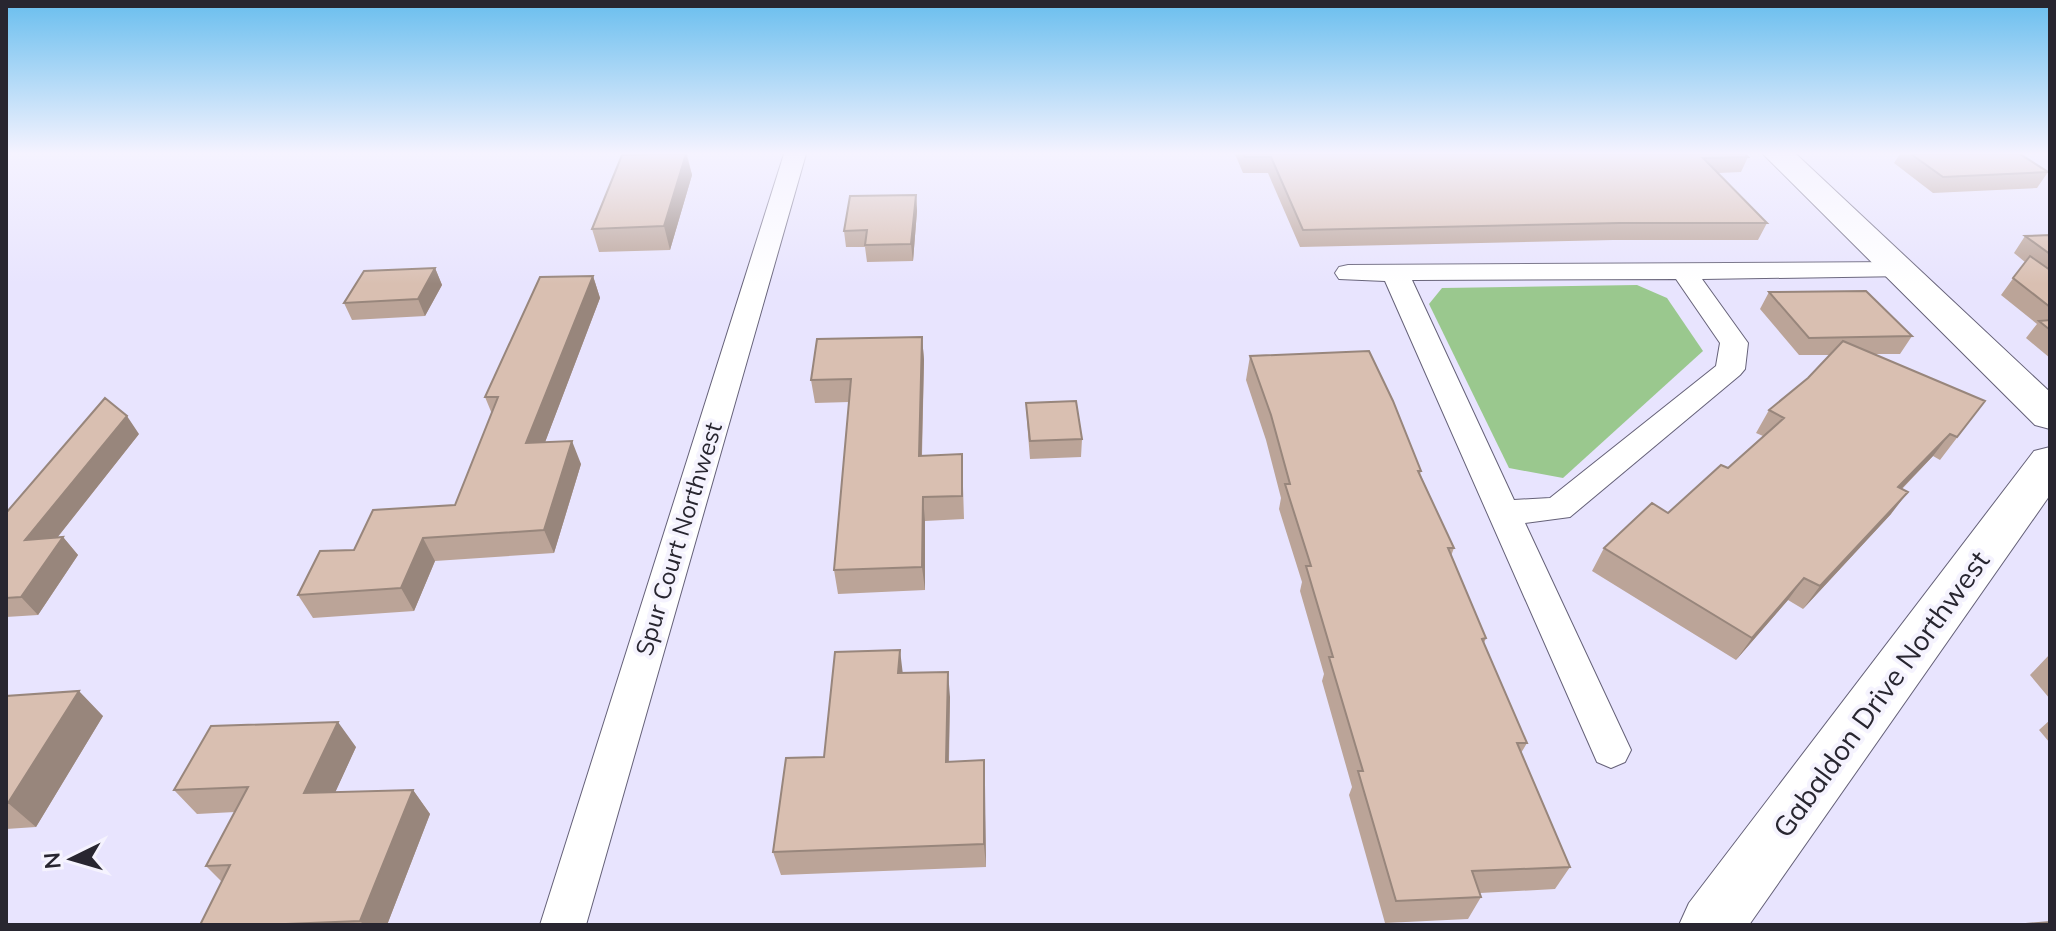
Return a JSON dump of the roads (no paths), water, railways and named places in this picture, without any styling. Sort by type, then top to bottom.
[{"type":"street","name":"Spur Court Northwest","points":[[563,925],[782,197]]},
{"type":"street","points":[[1823,197],[2050,415]]},
{"type":"street","points":[[1348,273],[1899,270]]},
{"type":"street","points":[[1503,512],[1558,509],[1730,369],[1734,343],[1683,271]]},
{"type":"street","points":[[1395,273],[1611,750]]},
{"type":"street","name":"Gabaldon Drive Northwest","points":[[1711,925],[2050,462]]}]
